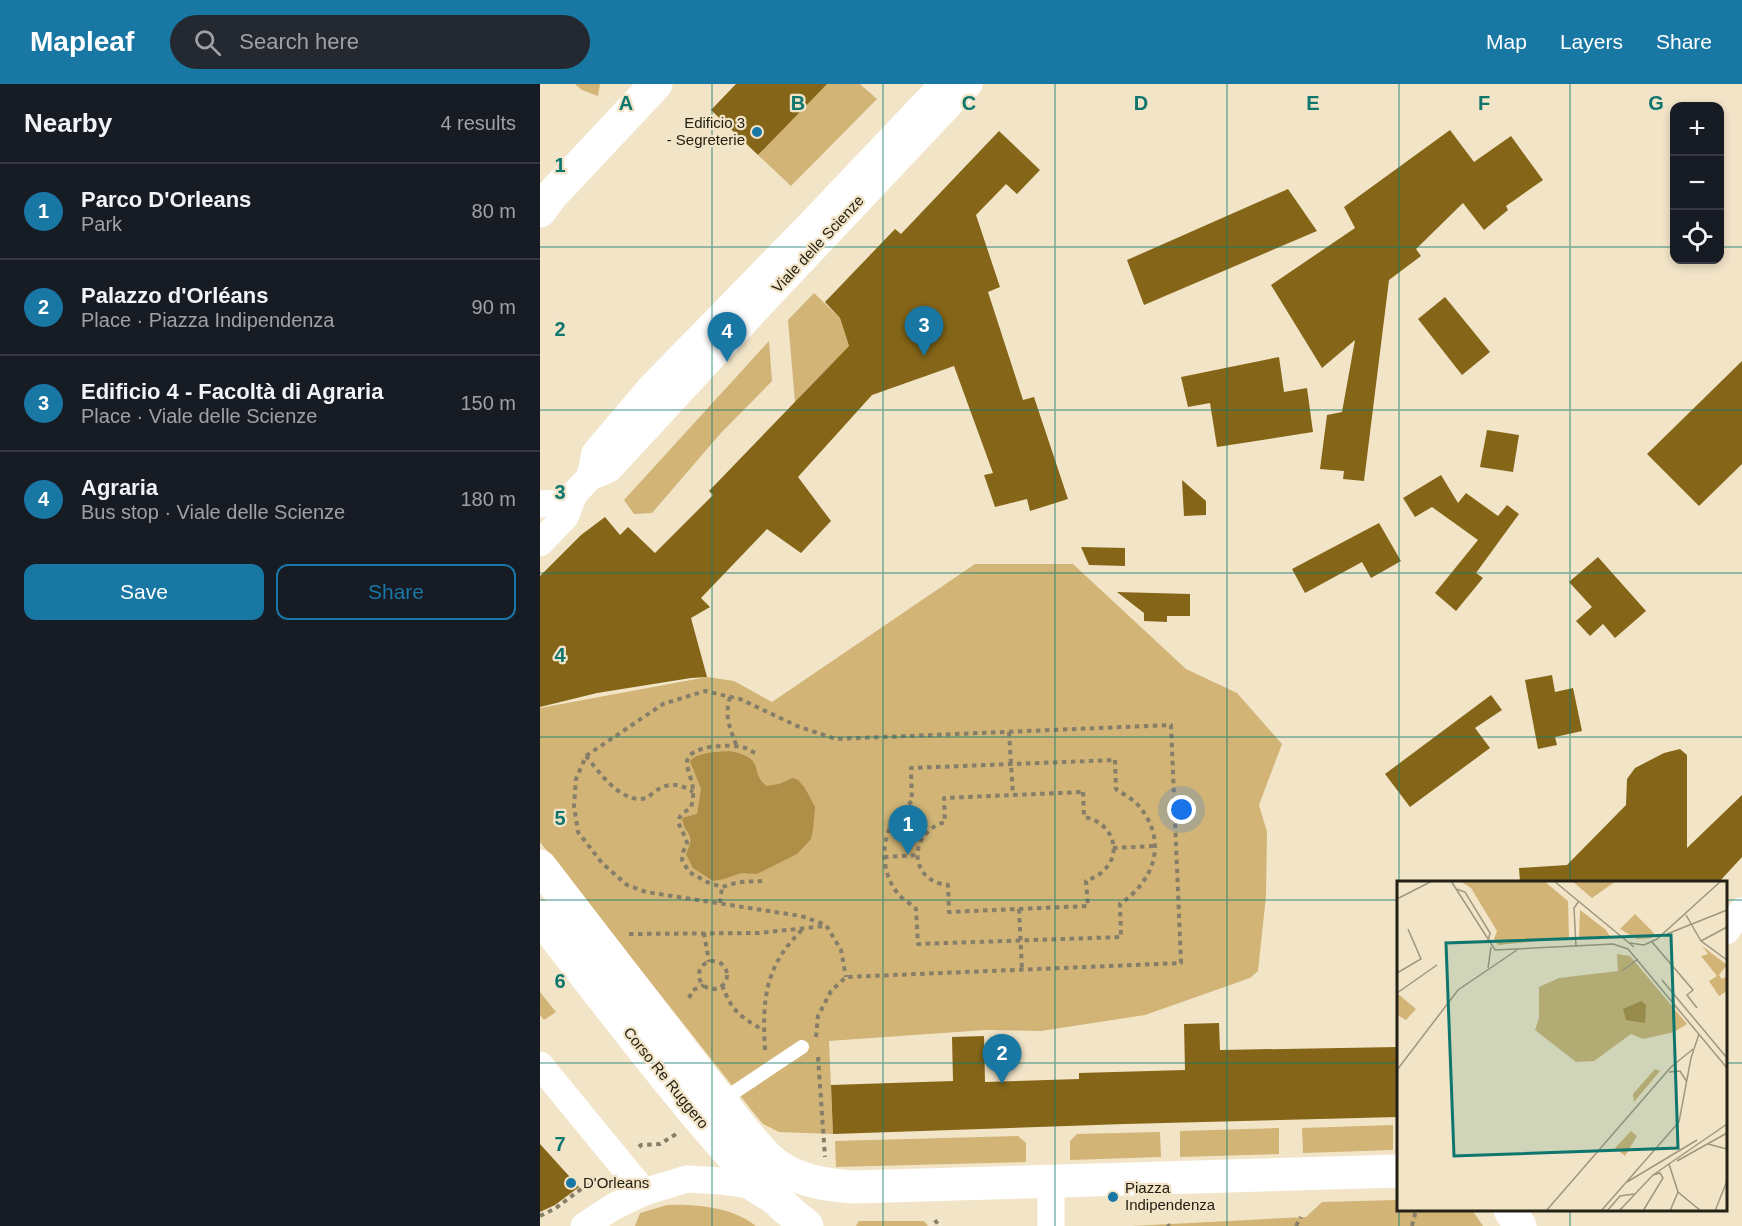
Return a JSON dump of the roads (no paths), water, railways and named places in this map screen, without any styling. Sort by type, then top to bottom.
[{"type":"main road","points":[[540,211],[551,196],[656,84]]},
{"type":"main road","name":"Corso Re Ruggero","points":[[540,866],[721,1101],[770,1160],[807,1180],[840,1186]]},
{"type":"main road","name":"Corso Re Ruggero","points":[[540,917],[698,1118],[731,1156],[779,1203],[807,1226]]},
{"type":"main road","points":[[820,1226],[819,1209],[823,1201],[840,1186],[1383,1171]]},
{"type":"street","name":"Viale delle Scienze","points":[[540,504],[556,502],[609,469],[659,397],[810,224],[943,84]]},
{"type":"street","name":"Viale delle Scienze","points":[[659,397],[969,84]]},
{"type":"street","points":[[540,543],[565,517],[582,485]]},
{"type":"street","points":[[1727,929],[1742,911]]},
{"type":"street","points":[[540,1065],[644,1192]]},
{"type":"street","points":[[1383,1171],[1397,1162]]},
{"type":"street","points":[[584,1226],[613,1207],[644,1192],[687,1179],[748,1185],[779,1203]]},
{"type":"street","points":[[1051,1181],[1051,1226]]},
{"type":"lane","points":[[721,1101],[802,1047]]},
{"type":"place","name":"Edificio 3 - Segreterie","points":[[757,132]]},
{"type":"place","name":"Edificio 4 - Facoltà di Agraria","points":[[924,356]]},
{"type":"place","name":"Agraria","points":[[727,362]]},
{"type":"place","name":"Parco D'Orleans","points":[[908,855]]},
{"type":"place","name":"Palazzo d'Orléans","points":[[1002,1084]]},
{"type":"place","name":"D'Orleans","points":[[571,1183]]},
{"type":"place","name":"Piazza Indipendenza","points":[[1113,1197]]}]
